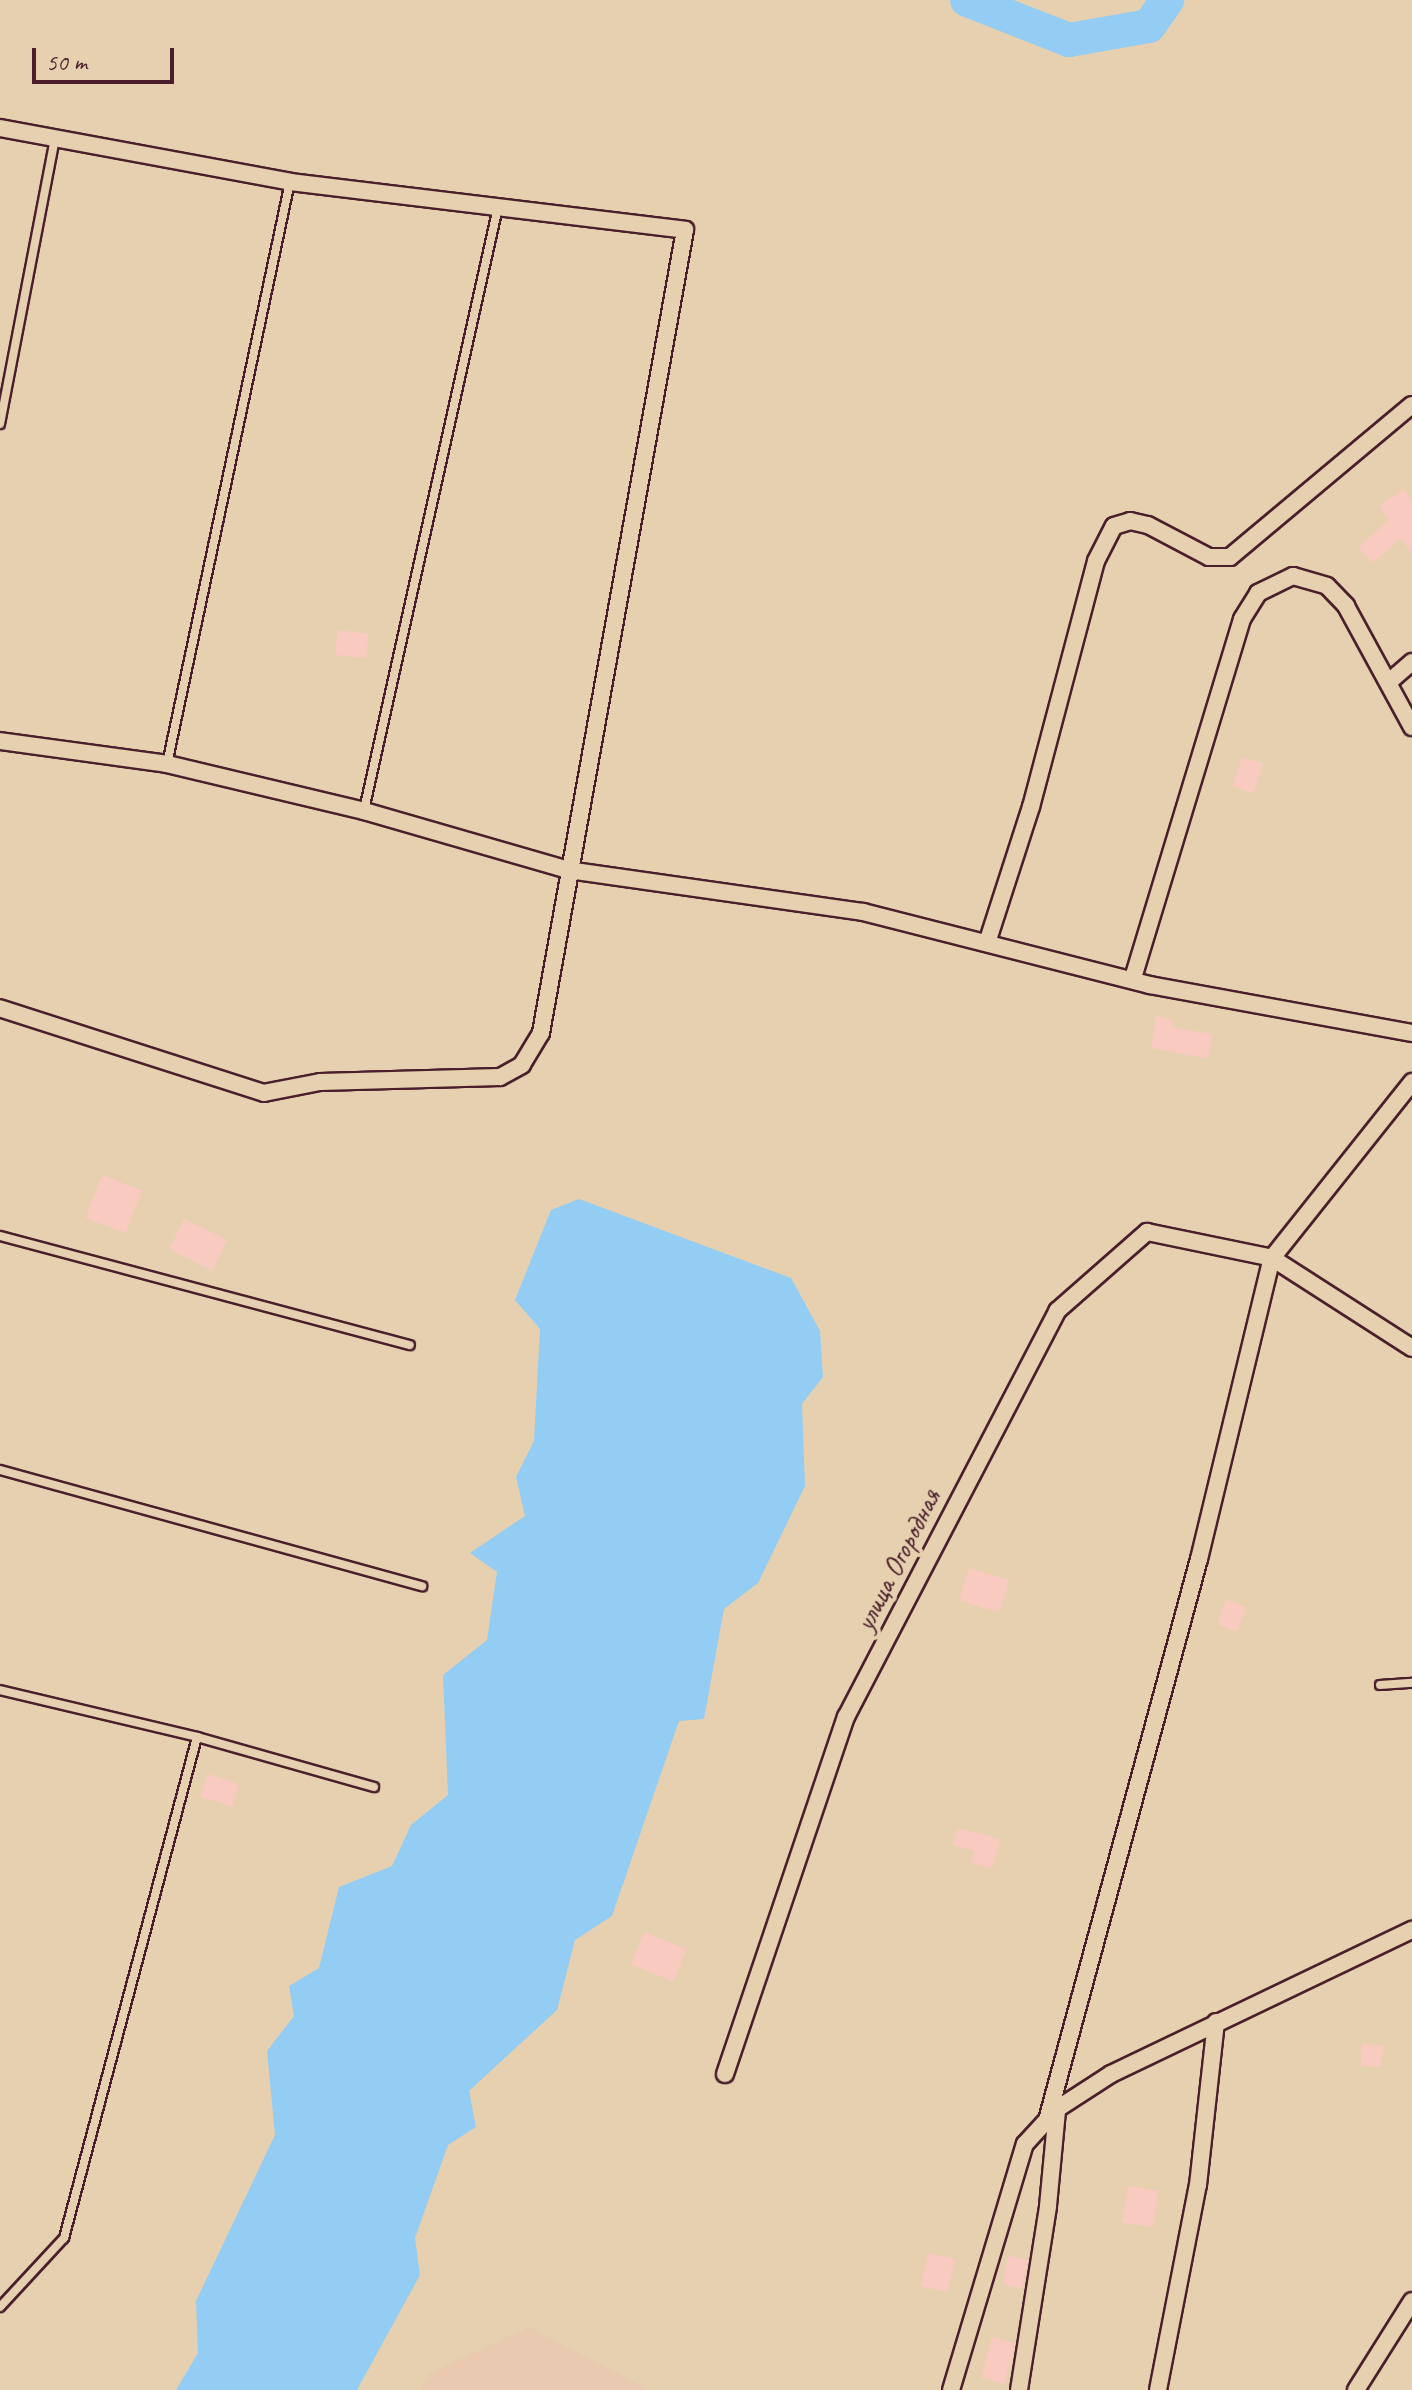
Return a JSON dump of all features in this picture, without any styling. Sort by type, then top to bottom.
[{"type":"street","points":[[0,128],[290,182],[685,230],[541,1033],[522,1065],[500,1077],[320,1082],[264,1093],[0,1008]]},
{"type":"street","points":[[987,943],[1031,807],[1096,561],[1114,526],[1130,521],[1148,525],[1209,557],[1230,557],[1412,405]]},
{"type":"street","points":[[1133,978],[1249,602],[1278,579],[1301,576],[1319,581],[1346,606],[1390,681],[1412,727]]},
{"type":"street","points":[[1390,681],[1412,662]]},
{"type":"street","points":[[0,741],[167,764],[364,811],[568,870],[796,901],[1333,1023],[1412,1033]]},
{"type":"street","points":[[1046,2124],[1199,1559],[1272,1258],[1412,1082]]},
{"type":"street","name":"улица Огородная","points":[[725,2074],[846,1717],[1057,1311],[1147,1232],[1272,1258]]},
{"type":"street","points":[[1272,1258],[1412,1348]]},
{"type":"street","points":[[951,2390],[1025,2144],[1057,2109],[1111,2074],[1412,1930]]},
{"type":"street","points":[[1158,2390],[1198,2185],[1216,2022]]},
{"type":"street","points":[[1019,2390],[1048,2206],[1057,2109]]},
{"type":"street","points":[[1356,2390],[1412,2301]]},
{"type":"lane","points":[[0,424],[55,137]]},
{"type":"lane","points":[[167,764],[290,182]]},
{"type":"lane","points":[[364,811],[498,207]]},
{"type":"lane","points":[[0,1236],[410,1345]]},
{"type":"lane","points":[[0,1470],[422,1586]]},
{"type":"lane","points":[[1380,1685],[1412,1683]]},
{"type":"lane","points":[[0,1690],[197,1737],[374,1787]]},
{"type":"lane","points":[[0,2307],[64,2238],[197,1737]]},
{"type":"shaded area","points":[[529,2327],[649,2390],[421,2390],[430,2373]]},
{"type":"water","points":[[579,1199],[791,1278],[820,1331],[823,1377],[802,1404],[805,1486],[758,1583],[724,1609],[704,1719],[679,1721],[612,1916],[575,1940],[557,2010],[469,2091],[476,2127],[448,2145],[415,2238],[420,2275],[357,2390],[176,2390],[198,2353],[196,2301],[275,2135],[267,2051],[294,2016],[289,1986],[319,1968],[339,1887],[392,1866],[411,1825],[448,1795],[443,1675],[487,1640],[497,1572],[470,1553],[525,1516],[516,1477],[534,1441],[540,1329],[515,1300],[551,1210]]},
{"type":"building","points":[[1404,489],[1412,500],[1412,554],[1401,538],[1373,563],[1358,547],[1389,520],[1379,506]]},
{"type":"building","points":[[338,630],[369,634],[366,659],[335,655]]},
{"type":"building","points":[[1242,757],[1263,764],[1253,793],[1232,786]]},
{"type":"building","points":[[1156,1016],[1173,1020],[1172,1027],[1212,1034],[1208,1059],[1151,1048]]},
{"type":"building","points":[[102,1175],[142,1190],[126,1233],[86,1218]]},
{"type":"building","points":[[184,1219],[227,1240],[212,1271],[169,1250]]},
{"type":"building","points":[[969,1568],[1009,1580],[999,1613],[959,1601]]},
{"type":"building","points":[[1226,1600],[1246,1607],[1237,1631],[1218,1625]]},
{"type":"building","points":[[208,1774],[239,1784],[232,1807],[201,1797]]},
{"type":"building","points":[[958,1828],[1000,1839],[992,1869],[971,1863],[974,1851],[953,1845]]},
{"type":"building","points":[[644,1932],[687,1949],[674,1982],[631,1964]]},
{"type":"building","points":[[1362,2044],[1383,2045],[1382,2067],[1361,2066]]},
{"type":"building","points":[[1128,2186],[1159,2191],[1153,2227],[1122,2223]]},
{"type":"building","points":[[928,2253],[955,2259],[948,2292],[920,2286]]},
{"type":"building","points":[[1008,2256],[1028,2260],[1022,2288],[1002,2284]]},
{"type":"building","points":[[992,2337],[1015,2343],[1004,2384],[981,2378]]},
{"type":"waterway","points":[[967,0],[1069,40],[1149,26],[1167,0]]}]
